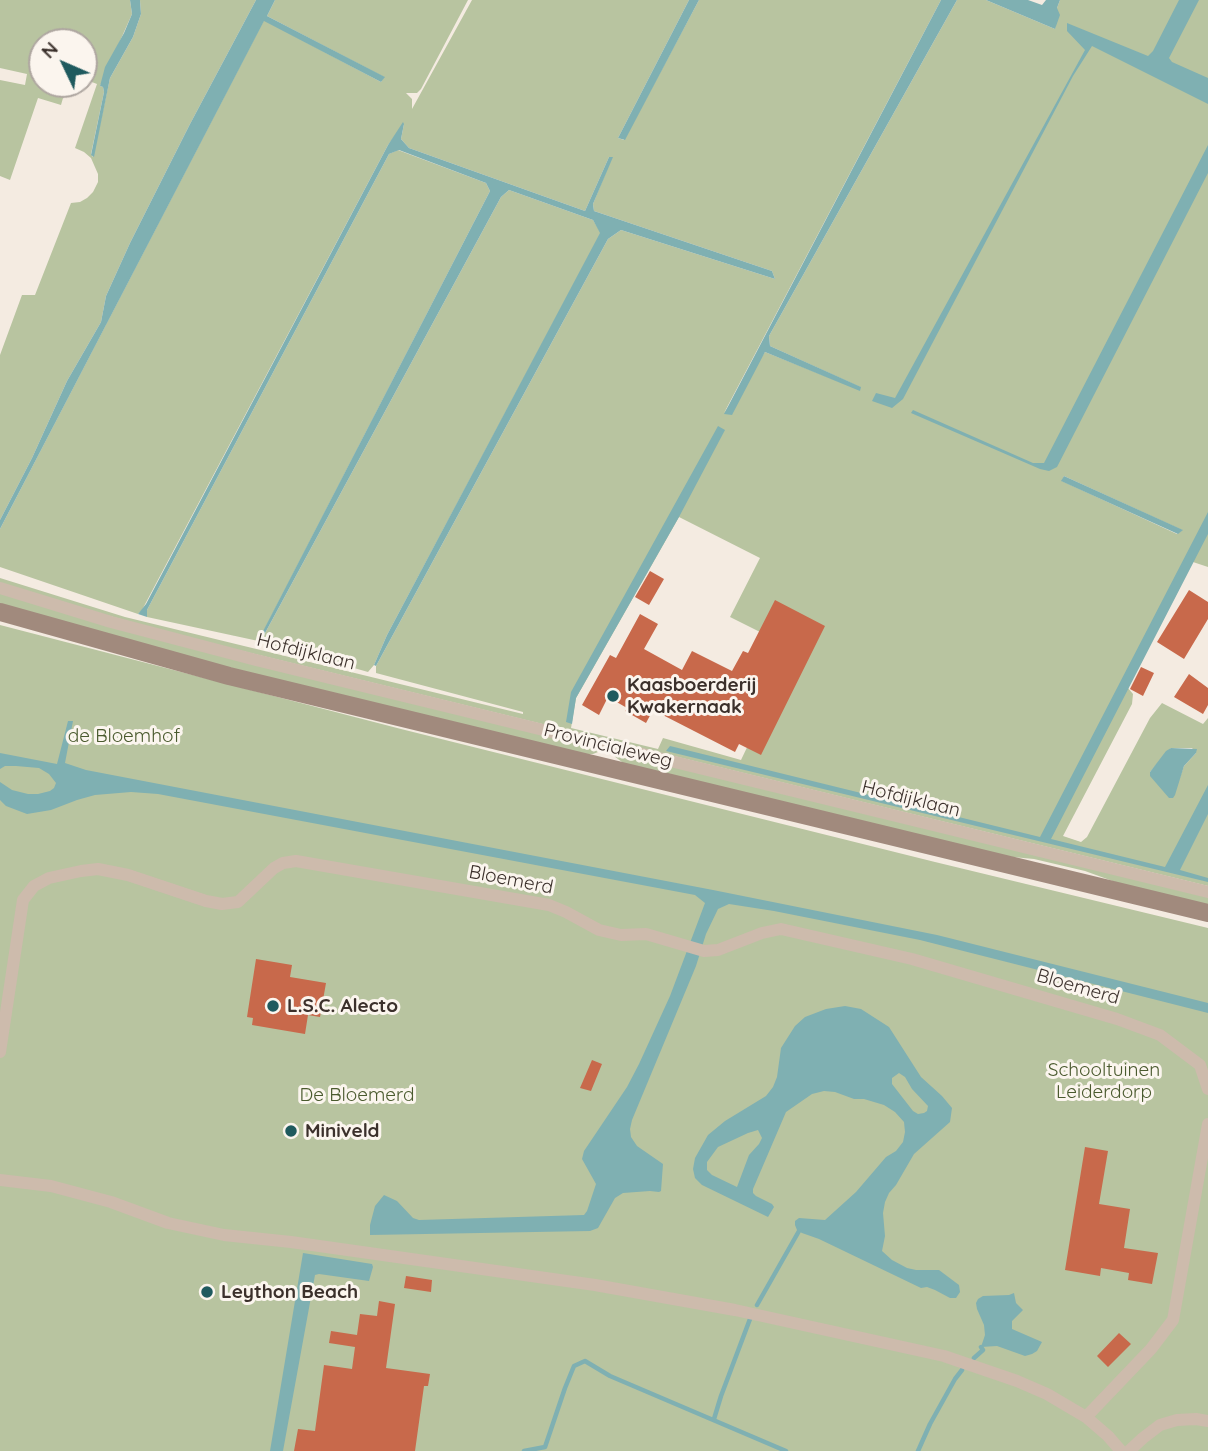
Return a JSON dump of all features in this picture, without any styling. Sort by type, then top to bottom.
[{"type":"main road","name":"Provincialeweg","points":[[0,612],[229,676],[1208,913]]},
{"type":"street","name":"Hofdijklaan","points":[[0,588],[111,622],[256,660],[1208,892]]},
{"type":"street","points":[[598,765],[605,744]]},
{"type":"street","name":"Bloemerd","points":[[0,1052],[23,900],[34,886],[49,878],[98,869],[128,875],[222,904],[238,902],[274,868],[296,861],[549,905],[599,930],[621,935],[646,934],[704,951],[718,950],[762,933],[781,929],[912,959],[1117,1019],[1160,1035],[1200,1065],[1208,1088]]},
{"type":"street","points":[[1086,1418],[1151,1349],[1173,1320],[1208,1124]]},
{"type":"street","points":[[0,1180],[51,1186],[111,1202],[168,1223],[224,1235],[595,1285],[734,1310],[944,1356],[1047,1394],[1086,1418],[1121,1451]]},
{"type":"street","points":[[1129,1451],[1160,1425],[1177,1420],[1208,1421]]},
{"type":"green space","points":[[0,0],[130,0],[132,14],[100,86],[104,92],[91,154],[93,157],[110,78],[133,37],[141,14],[140,0],[256,0],[130,243],[106,296],[101,322],[67,381],[0,520],[0,355],[22,295],[35,295],[71,203],[87,198],[98,182],[98,174],[91,158],[75,148],[92,98],[98,98],[98,28],[28,28],[28,98],[38,98],[10,180],[0,176],[0,80],[25,85],[27,74],[0,68]]},
{"type":"green space","points":[[275,0],[468,0],[421,89],[417,93],[406,93],[412,99],[412,109],[472,0],[689,0],[618,138],[624,140],[699,0],[941,0],[724,413],[765,352],[860,390],[860,387],[770,346],[769,336],[957,0],[986,0],[1055,29],[1060,0],[1208,0],[1208,567],[1193,562],[1128,688],[1133,694],[1132,704],[1063,836],[1081,842],[1087,837],[1150,718],[1162,703],[1203,724],[1208,718],[1208,886],[193,639],[0,583],[0,578],[125,617],[523,714],[376,673],[376,666],[608,239],[621,230],[775,279],[772,271],[594,211],[593,204],[612,157],[609,157],[585,211],[409,148],[401,139],[404,124],[388,145],[142,610],[138,614],[0,567],[0,529],[264,20],[381,82],[384,77],[267,16]],"holes":[[[1064,476],[1182,530],[1177,534],[1062,481]],[[679,517],[760,558],[730,617],[794,649],[741,760],[663,738],[658,749],[571,728],[576,698]],[[1171,748],[1192,748],[1196,753],[1184,766],[1180,777],[1150,776],[1150,772]]]},
{"type":"green space","points":[[38,98],[63,98],[61,105]]},
{"type":"green space","points":[[398,150],[486,183],[490,191],[261,636],[264,635],[501,197],[509,190],[593,220],[601,233],[387,635],[374,665],[368,672],[263,642],[147,617],[147,610],[389,154]]},
{"type":"green space","points":[[0,593],[599,748],[598,752],[583,754],[206,663],[0,604]]},
{"type":"green space","name":"De Bloemerd","points":[[0,625],[401,729],[1208,928],[1208,1451],[0,1451]]},
{"type":"green space","points":[[633,755],[1208,896],[1208,906],[1129,887],[1085,871],[1034,859],[1002,856],[626,765],[614,756]]},
{"type":"water","points":[[130,0],[140,0],[141,14],[133,37],[110,78],[94,157],[91,155],[104,92],[100,86],[105,67],[132,14]]},
{"type":"water","points":[[256,0],[275,0],[267,16],[385,77],[381,82],[264,21],[0,529],[0,520],[67,381],[101,322],[106,296],[130,243]]},
{"type":"water","points":[[689,0],[699,0],[625,140],[618,138]]},
{"type":"water","points":[[941,0],[957,0],[769,336],[770,346],[861,387],[860,391],[765,352],[732,415],[724,414]]},
{"type":"water","points":[[986,0],[1028,0],[1042,5],[1046,0],[1060,0],[1057,8],[1060,15],[1055,29]]},
{"type":"water","points":[[1179,0],[1199,0],[1169,58],[1172,62],[1208,78],[1208,104],[1092,46],[1073,76],[903,399],[892,408],[872,401],[876,393],[895,398],[1085,50],[1067,31],[1067,23],[1148,56]]},
{"type":"water","points":[[403,122],[401,139],[409,148],[585,211],[609,157],[613,157],[593,204],[594,211],[772,271],[775,279],[621,230],[608,239],[376,666],[374,665],[387,635],[600,233],[593,220],[509,190],[501,197],[264,635],[260,637],[490,191],[486,183],[399,150],[389,154],[147,610],[147,617],[138,614],[146,604],[388,145]]},
{"type":"water","points":[[1208,145],[1208,173],[1057,467],[1049,471],[1040,469],[911,413],[913,410],[1033,463],[1044,463]]},
{"type":"water","points":[[718,426],[725,430],[576,698],[572,724],[566,722],[571,692]]},
{"type":"water","points":[[1064,476],[1183,530],[1178,534],[1061,481]]},
{"type":"water","points":[[1208,512],[1208,534],[1051,839],[1165,867],[1208,785],[1208,814],[1180,870],[1208,878],[1208,882],[666,751],[670,746],[1040,837]]},
{"type":"water","points":[[68,721],[73,721],[65,763],[86,770],[937,935],[1208,1003],[1208,1013],[920,940],[729,904],[718,909],[706,934],[696,966],[632,1120],[631,1137],[637,1146],[663,1164],[661,1191],[623,1193],[615,1198],[598,1228],[590,1231],[370,1235],[375,1206],[384,1195],[397,1201],[413,1218],[419,1220],[584,1215],[596,1184],[582,1159],[584,1151],[627,1087],[639,1064],[670,996],[705,903],[695,895],[158,794],[131,792],[95,795],[51,810],[27,814],[6,806],[0,800],[0,782],[12,790],[28,794],[50,791],[56,783],[49,774],[39,768],[5,766],[0,769],[0,753],[57,764]]},
{"type":"water","points":[[1171,748],[1197,749],[1184,766],[1175,795],[1169,798],[1150,776],[1150,772]]},
{"type":"water","points":[[845,1006],[861,1009],[889,1027],[921,1077],[952,1108],[950,1122],[914,1154],[889,1193],[883,1213],[885,1236],[882,1251],[907,1268],[939,1270],[959,1285],[960,1292],[956,1298],[950,1298],[927,1287],[921,1288],[802,1233],[795,1225],[799,1218],[825,1220],[856,1192],[886,1157],[896,1151],[903,1142],[904,1122],[884,1105],[824,1091],[812,1094],[786,1112],[753,1189],[756,1196],[774,1207],[768,1217],[702,1185],[695,1178],[695,1158],[708,1135],[725,1121],[766,1096],[777,1077],[781,1048],[795,1026],[805,1017],[826,1009]],"holes":[[[899,1073],[928,1106],[927,1111],[918,1114],[913,1111],[892,1084],[892,1078]],[[758,1130],[762,1138],[749,1155],[737,1187],[707,1170],[707,1162],[718,1147]]]},
{"type":"water","points":[[303,1253],[372,1264],[373,1267],[369,1281],[315,1275],[283,1451],[270,1451]]},
{"type":"water","points":[[1014,1293],[1016,1303],[1023,1310],[1012,1321],[1012,1329],[1042,1342],[1037,1351],[1025,1356],[997,1346],[981,1347],[985,1335],[977,1309],[978,1299],[983,1296]]},
{"type":"building","points":[[650,571],[664,579],[649,605],[635,597]]},
{"type":"building","points":[[1189,590],[1208,602],[1208,619],[1184,659],[1157,642]]},
{"type":"building","points":[[775,600],[825,626],[761,755],[739,744],[735,752],[653,710],[646,723],[608,697],[599,715],[582,705],[610,655],[616,658],[640,614],[658,624],[644,649],[682,670],[692,651],[732,671],[743,651],[748,653]]},
{"type":"building","points":[[1141,667],[1154,673],[1143,696],[1130,689]]},
{"type":"building","points":[[1189,674],[1208,688],[1208,705],[1203,714],[1174,697]]},
{"type":"building","points":[[256,959],[292,965],[290,977],[326,983],[320,1017],[308,1015],[305,1034],[252,1025],[253,1018],[247,1017]]},
{"type":"building","points":[[592,1060],[602,1064],[591,1091],[580,1088]]},
{"type":"building","points":[[1085,1147],[1108,1151],[1099,1204],[1130,1209],[1124,1248],[1158,1253],[1152,1284],[1128,1280],[1129,1273],[1101,1268],[1100,1276],[1065,1270]]},
{"type":"building","points":[[406,1276],[432,1280],[431,1292],[404,1288]]},
{"type":"building","points":[[379,1301],[395,1304],[386,1368],[430,1374],[428,1386],[424,1386],[415,1451],[294,1451],[298,1429],[315,1431],[324,1365],[352,1369],[355,1347],[329,1343],[331,1331],[357,1335],[360,1314],[377,1316]]},
{"type":"building","points":[[1119,1333],[1131,1344],[1108,1367],[1097,1356]]},
{"type":"waterway","points":[[757,1305],[799,1231]]},
{"type":"waterway","points":[[714,1419],[750,1319]]},
{"type":"waterway","points":[[974,1358],[983,1350],[981,1347]]},
{"type":"waterway","points":[[524,1451],[545,1447],[574,1366],[585,1361],[610,1376],[786,1451]]},
{"type":"waterway","points":[[918,1451],[930,1424],[962,1370]]},
{"type":"place","name":"Kaasboerderij Kwakernaak","points":[[613,696]]},
{"type":"place","name":"L.S.C. Alecto","points":[[273,1006]]},
{"type":"place","name":"Miniveld","points":[[291,1131]]},
{"type":"place","name":"Leython Beach","points":[[207,1292]]},
{"type":"park label","name":"de Bloemhof","points":[[124,736]]},
{"type":"park label","name":"Schooltuinen Leiderdorp","points":[[1104,1081]]}]
